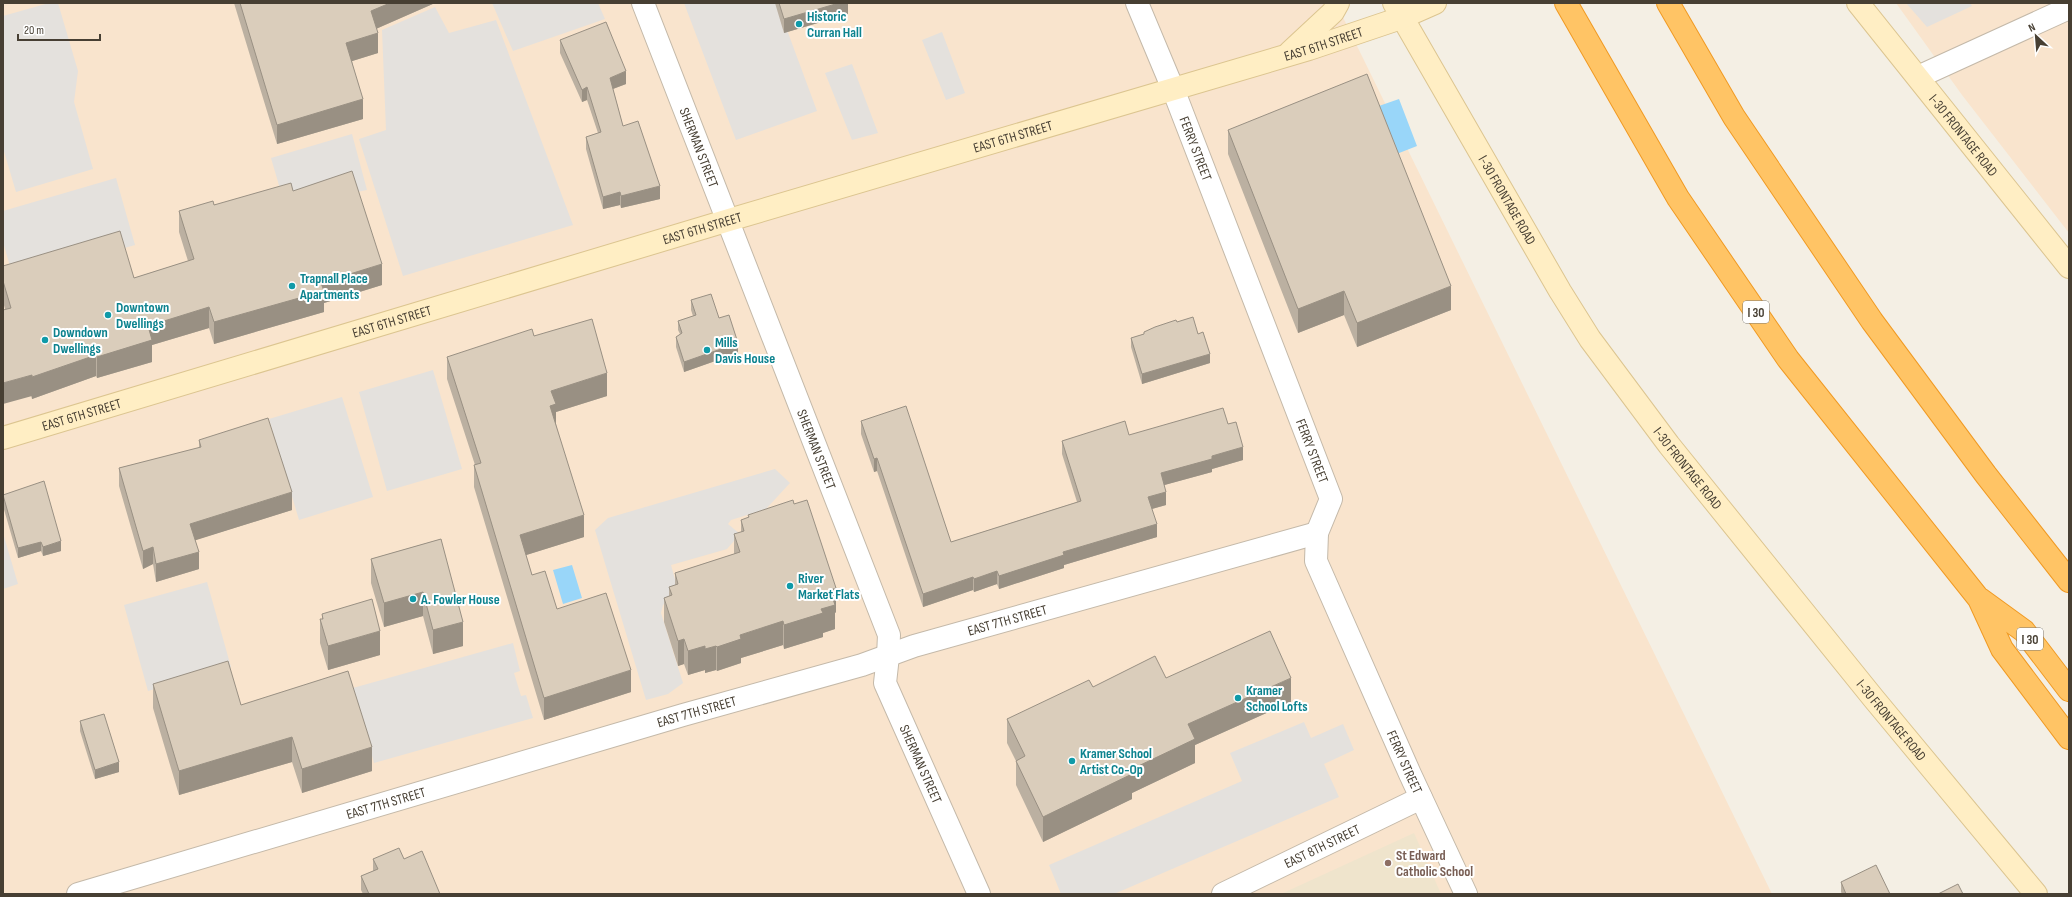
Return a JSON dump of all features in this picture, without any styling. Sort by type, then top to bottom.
[{"type":"highway","name":"I 30","points":[[1566,3],[1678,198],[1788,359],[1979,599],[2024,631],[2069,690]]},
{"type":"highway","points":[[1668,3],[1734,117],[1872,321],[1986,474],[2069,581]]},
{"type":"highway","points":[[1979,599],[2002,649],[2069,738]]},
{"type":"main road","points":[[1286,56],[1333,12],[1338,3]]},
{"type":"main road","name":"EAST 6TH STREET","points":[[3,438],[729,220],[1286,56],[1397,10],[1435,3]]},
{"type":"main road","name":"I-30 FRONTAGE ROAD","points":[[1858,3],[2069,267]]},
{"type":"main road","name":"I-30 FRONTAGE ROAD","points":[[1397,10],[1560,291],[1590,339],[1669,445],[1874,699],[2036,894]]},
{"type":"street","name":"SHERMAN STREET","points":[[643,3],[729,220],[889,635],[885,683],[979,894]]},
{"type":"street","name":"FERRY STREET","points":[[1137,3],[1174,89],[1331,498],[1317,533],[1316,561],[1421,798],[1466,894]]},
{"type":"street","points":[[1918,77],[2069,8]]},
{"type":"street","name":"EAST 7TH STREET","points":[[78,894],[888,656],[922,644],[1317,533]]},
{"type":"street","name":"EAST 8TH STREET","points":[[1223,894],[1421,798]]},
{"type":"shaded area","points":[[3,3],[1336,3],[1772,894],[3,894]]},
{"type":"shaded area","points":[[49,3],[58,3],[78,71],[74,102],[93,169],[16,192],[3,148],[3,16]]},
{"type":"shaded area","points":[[492,3],[598,3],[605,19],[513,51]]},
{"type":"shaded area","points":[[684,3],[777,3],[817,111],[736,140]]},
{"type":"shaded area","points":[[1896,3],[2069,3],[2069,233],[1962,95]]},
{"type":"shaded area","points":[[1906,3],[1970,3],[1972,6],[1927,27]]},
{"type":"shaded area","points":[[435,7],[449,33],[496,20],[573,225],[403,276],[359,139],[386,130],[382,30]]},
{"type":"shaded area","points":[[942,32],[965,93],[946,100],[922,40]]},
{"type":"shaded area","points":[[852,64],[878,133],[852,140],[825,73]]},
{"type":"shaded area","points":[[352,134],[367,190],[285,206],[271,158]]},
{"type":"shaded area","points":[[116,178],[135,245],[14,280],[3,242],[3,211]]},
{"type":"shaded area","points":[[433,370],[462,469],[387,491],[359,392]]},
{"type":"shaded area","points":[[342,397],[373,497],[299,520],[269,419]]},
{"type":"shaded area","points":[[775,469],[790,483],[766,509],[731,520],[728,524],[740,534],[727,549],[671,565],[678,590],[663,605],[661,613],[683,683],[668,694],[646,700],[595,530],[608,518]]},
{"type":"shaded area","points":[[3,533],[18,584],[3,589]]},
{"type":"shaded area","points":[[207,582],[231,667],[148,691],[124,605]]},
{"type":"shaded area","points":[[513,643],[520,671],[514,673],[521,696],[526,695],[533,718],[374,763],[353,688]]},
{"type":"shaded area","points":[[1304,722],[1311,738],[1343,724],[1354,750],[1324,764],[1339,797],[1114,894],[1061,894],[1049,865],[1242,781],[1230,753]]},
{"type":"shaded area","name":"St Edward Catholic School","points":[[1414,833],[1441,894],[1281,894]]},
{"type":"water","points":[[1399,99],[1417,146],[1394,155],[1376,107]]},
{"type":"water","points":[[572,565],[582,598],[563,604],[553,570]]},
{"type":"building","points":[[240,3],[390,3],[371,11],[378,33],[346,43],[363,99],[277,125]]},
{"type":"building","points":[[779,3],[839,3],[784,19]]},
{"type":"building","points":[[606,22],[626,71],[610,78],[623,126],[638,121],[660,186],[621,196],[620,192],[603,197],[586,137],[601,132],[587,87],[582,90],[560,40]]},
{"type":"building","points":[[1367,74],[1451,286],[1357,323],[1344,291],[1298,309],[1228,130]]},
{"type":"building","points":[[352,171],[382,264],[321,283],[324,291],[214,322],[209,307],[148,326],[152,340],[97,357],[96,355],[32,377],[32,375],[3,383],[3,310],[11,308],[3,281],[3,266],[120,231],[134,278],[194,259],[179,211],[213,201],[214,205],[291,183],[293,191]]},
{"type":"building","points":[[711,294],[719,318],[729,315],[738,343],[684,362],[676,337],[682,333],[678,321],[696,315],[691,300]]},
{"type":"building","points":[[1193,317],[1198,334],[1203,332],[1210,354],[1142,374],[1131,338],[1144,334],[1144,332],[1155,327],[1176,320],[1177,322]]},
{"type":"building","points":[[592,319],[607,373],[551,391],[556,404],[550,406],[584,515],[520,535],[532,575],[545,571],[557,609],[606,593],[631,670],[544,698],[474,465],[481,463],[447,357],[532,329],[534,336]]},
{"type":"building","points":[[906,406],[951,542],[1081,501],[1062,441],[1125,421],[1129,435],[1223,408],[1228,424],[1236,422],[1243,447],[1212,456],[1212,459],[1161,473],[1166,492],[1148,497],[1157,524],[1063,552],[1064,555],[999,576],[997,571],[974,579],[973,577],[923,594],[877,458],[874,459],[861,421]]},
{"type":"building","points":[[268,418],[292,492],[190,524],[199,552],[156,564],[153,547],[143,551],[119,468],[201,447],[199,440]]},
{"type":"building","points":[[44,481],[61,541],[43,547],[41,542],[18,548],[3,495]]},
{"type":"building","points":[[793,500],[794,504],[807,500],[836,588],[830,590],[835,605],[821,609],[823,613],[784,625],[783,621],[740,635],[741,639],[717,647],[705,649],[705,646],[688,651],[684,639],[678,641],[664,598],[672,595],[669,587],[678,584],[675,573],[740,552],[734,534],[744,531],[741,520],[749,517],[748,515]]},
{"type":"building","points":[[441,539],[463,622],[433,630],[423,592],[384,603],[371,559]]},
{"type":"building","points":[[372,599],[380,631],[328,646],[320,619],[323,619],[322,614]]},
{"type":"building","points":[[1270,631],[1291,678],[1188,724],[1195,739],[1130,770],[1132,774],[1043,817],[1016,761],[1025,756],[1007,719],[1089,680],[1093,687],[1155,656],[1166,678]]},
{"type":"building","points":[[228,661],[241,705],[348,671],[372,747],[302,769],[292,737],[179,771],[153,684]]},
{"type":"building","points":[[104,714],[119,762],[95,770],[80,721]]},
{"type":"building","points":[[399,848],[404,859],[422,851],[440,894],[369,894],[361,876],[378,869],[373,859]]},
{"type":"building","points":[[1876,865],[1890,894],[1846,894],[1841,882]]},
{"type":"building","points":[[1958,884],[1963,894],[1938,894]]},
{"type":"place","name":"Historic Curran Hall","points":[[799,24]]},
{"type":"place","name":"Trapnall Place Apartments","points":[[292,286]]},
{"type":"place","name":"Downtown Dwellings","points":[[108,315]]},
{"type":"place","name":"Downdown Dwellings","points":[[45,340]]},
{"type":"place","name":"Mills Davis House","points":[[707,350]]},
{"type":"place","name":"River Market Flats","points":[[790,586]]},
{"type":"place","name":"A. Fowler House","points":[[413,599]]},
{"type":"place","name":"Kramer School Lofts","points":[[1238,698]]},
{"type":"place","name":"Kramer School Artist Co-Op","points":[[1072,761]]},
{"type":"place","name":"St Edward Catholic School","points":[[1388,863]]}]
